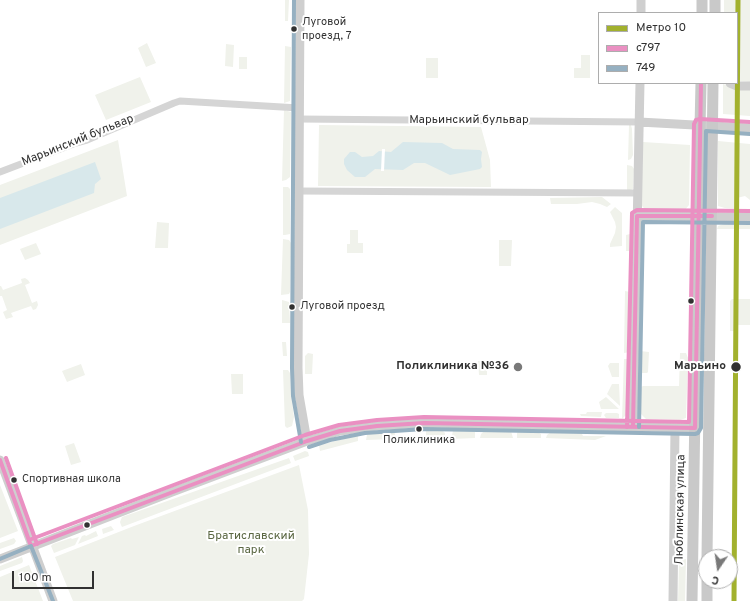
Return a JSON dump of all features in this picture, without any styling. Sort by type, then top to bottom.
[{"type":"main road","points":[[702,0],[702,12]]},
{"type":"main road","points":[[715,0],[715,12]]},
{"type":"main road","name":"Люблинская улица","points":[[692,601],[701,84]]},
{"type":"main road","points":[[707,549],[714,84]]},
{"type":"main road","points":[[707,589],[707,601]]},
{"type":"street","points":[[300,0],[298,374],[301,412],[307,442]]},
{"type":"street","points":[[641,0],[641,12]]},
{"type":"street","points":[[632,427],[640,84]]},
{"type":"street","points":[[732,84],[737,86],[750,86]]},
{"type":"street","name":"Марьинский бульвар","points":[[0,172],[87,140],[180,101],[299,108]]},
{"type":"street","name":"Марьинский бульвар","points":[[299,119],[639,122]]},
{"type":"street","points":[[639,122],[750,128]]},
{"type":"street","points":[[299,191],[638,193]]},
{"type":"street","points":[[637,216],[750,217]]},
{"type":"street","points":[[0,559],[31,546],[334,433],[364,428],[419,424],[695,428]]},
{"type":"street","points":[[673,601],[675,428]]},
{"type":"street","points":[[0,460],[31,546],[53,601]]},
{"type":"green space","points":[[285,0],[289,0],[288,21],[285,21]]},
{"type":"green space","points":[[724,0],[750,0],[750,82],[738,81],[738,12],[724,12]]},
{"type":"green space","points":[[147,43],[156,63],[146,67],[138,48]]},
{"type":"green space","points":[[226,44],[234,45],[233,67],[225,66]]},
{"type":"green space","points":[[285,46],[291,47],[290,101],[284,103]]},
{"type":"green space","points":[[581,55],[590,55],[590,78],[574,78],[574,68],[581,68]]},
{"type":"green space","points":[[239,57],[247,57],[247,69],[239,69]]},
{"type":"green space","points":[[426,58],[438,58],[438,78],[426,78]]},
{"type":"green space","points":[[140,77],[151,102],[106,120],[95,95]]},
{"type":"green space","points":[[723,84],[750,89],[750,116],[723,114]]},
{"type":"green space","points":[[284,110],[291,112],[290,177],[282,181]]},
{"type":"green space","points":[[319,125],[481,127],[490,160],[491,187],[318,186]]},
{"type":"green space","points":[[629,125],[631,125],[632,129],[633,155],[631,159],[628,160]]},
{"type":"green space","points":[[118,140],[127,196],[0,245],[0,185]]},
{"type":"green space","points":[[718,141],[750,144],[750,200],[745,196],[737,198],[738,209],[718,206]]},
{"type":"green space","points":[[643,142],[690,145],[689,205],[684,211],[646,210],[641,205]]},
{"type":"green space","points":[[627,165],[632,166],[634,169],[633,189],[627,192]]},
{"type":"green space","points":[[283,187],[288,187],[290,189],[290,234],[285,235],[283,235]]},
{"type":"green space","points":[[602,197],[611,204],[607,207],[592,202],[577,204],[551,204],[550,198]]},
{"type":"green space","points":[[615,207],[622,213],[622,246],[610,247],[616,227],[610,212]]},
{"type":"green space","points":[[157,222],[169,223],[168,248],[155,248]]},
{"type":"green space","points":[[724,224],[750,225],[750,229],[717,229],[718,226]]},
{"type":"green space","points":[[630,229],[633,230],[632,248],[630,251],[626,251],[626,235],[630,234]]},
{"type":"green space","points":[[350,230],[358,230],[358,243],[363,243],[363,253],[347,253],[347,244],[350,244]]},
{"type":"green space","points":[[283,239],[289,240],[291,243],[290,292],[289,294],[281,295]]},
{"type":"green space","points":[[499,240],[512,240],[511,266],[499,266]]},
{"type":"green space","points":[[36,243],[41,254],[25,260],[20,249]]},
{"type":"green space","points":[[25,278],[30,283],[25,285],[32,303],[37,301],[38,305],[36,309],[33,310],[31,306],[11,313],[13,317],[6,319],[3,312],[7,310],[2,296],[0,296],[0,286],[3,290],[22,283],[21,279]]},
{"type":"green space","points":[[625,291],[630,292],[630,352],[624,353]]},
{"type":"green space","points":[[732,299],[750,299],[750,325],[737,325],[736,331],[730,331],[730,301]]},
{"type":"green space","points":[[282,300],[289,302],[290,323],[282,323]]},
{"type":"green space","points":[[282,342],[286,342],[287,356],[283,356]]},
{"type":"green space","points":[[640,351],[649,352],[647,373],[642,373],[641,371]]},
{"type":"green space","points":[[308,353],[313,354],[312,374],[305,374],[305,356]]},
{"type":"green space","points":[[680,353],[686,353],[688,358],[686,418],[680,420],[646,419],[640,411],[641,387],[679,386]]},
{"type":"green space","points":[[624,359],[629,359],[628,407],[626,415],[622,419]]},
{"type":"green space","points":[[478,361],[487,361],[487,375],[479,375]]},
{"type":"green space","points":[[610,363],[619,363],[619,377],[612,377],[608,366]]},
{"type":"green space","points":[[81,364],[85,375],[67,382],[62,371]]},
{"type":"green space","points":[[283,370],[288,370],[290,373],[294,417],[292,426],[287,428],[285,426]]},
{"type":"green space","points":[[231,374],[243,374],[243,394],[232,394]]},
{"type":"green space","points":[[612,384],[619,384],[620,406],[607,394]]},
{"type":"green space","points":[[606,397],[619,409],[601,409],[599,402]]},
{"type":"green space","points":[[587,412],[602,412],[601,417],[581,416],[580,414],[586,414]]},
{"type":"green space","points":[[606,413],[617,413],[619,414],[619,418],[606,418],[604,415]]},
{"type":"green space","points":[[426,431],[443,431],[445,433],[445,438],[426,438]]},
{"type":"green space","points":[[453,431],[472,431],[475,432],[475,438],[451,439]]},
{"type":"green space","points":[[484,431],[511,431],[513,438],[480,438]]},
{"type":"green space","points":[[395,432],[395,439],[366,440],[367,435],[369,434]]},
{"type":"green space","points":[[518,432],[538,432],[541,434],[541,438],[517,438]]},
{"type":"green space","points":[[551,432],[581,432],[583,436],[606,436],[595,440],[546,438]]},
{"type":"green space","points":[[358,436],[358,441],[320,451],[319,445]]},
{"type":"green space","points":[[74,443],[81,462],[71,465],[65,446]]},
{"type":"green space","points":[[305,451],[308,452],[309,456],[295,461],[293,456]]},
{"type":"green space","points":[[289,458],[291,463],[122,527],[121,525],[120,522],[122,517]]},
{"type":"green space","name":"Братиславский парк","points":[[299,465],[308,510],[309,554],[304,599],[302,601],[73,601],[55,557]]},
{"type":"green space","points":[[0,485],[18,531],[0,538]]},
{"type":"green space","points":[[111,526],[114,530],[103,534],[102,529]]},
{"type":"green space","points":[[96,531],[98,536],[78,544],[82,536],[86,536]]},
{"type":"green space","points":[[79,537],[75,545],[54,553],[51,546],[53,544]]},
{"type":"green space","points":[[14,538],[16,541],[14,544],[0,549],[0,543]]},
{"type":"green space","points":[[22,557],[22,563],[0,571],[0,566]]},
{"type":"green space","points":[[679,559],[686,559],[685,601],[678,601]]},
{"type":"green space","points":[[29,565],[43,601],[0,601],[0,577]]},
{"type":"shaded area","points":[[403,142],[442,143],[453,149],[480,150],[482,152],[482,167],[480,169],[450,175],[425,163],[414,163],[403,170],[375,169],[365,177],[355,177],[347,170],[344,164],[344,159],[350,152],[355,152],[362,157],[373,156],[379,151],[391,152]]},
{"type":"shaded area","points":[[95,162],[101,179],[95,184],[94,193],[0,229],[0,198]]},
{"type":"pier","points":[[382,149],[385,149],[384,171],[381,171]]},
{"type":"metro line","name":"10","points":[[738,0],[738,12]]},
{"type":"metro line","name":"10","points":[[734,601],[737,84]]},
{"type":"transit line","name":"749","points":[[294,0],[292,368],[293,396],[301,442]]},
{"type":"transit line","name":"с797","points":[[31,546],[307,441],[340,431],[377,426],[424,423],[695,428],[701,84]]},
{"type":"transit line","points":[[29,540],[305,435],[339,425],[377,420],[424,417],[689,422],[694,124],[696,120],[700,119],[750,122]]},
{"type":"transit line","name":"749","points":[[309,447],[330,440],[365,433],[424,429],[698,433],[701,428],[706,131],[750,134]]},
{"type":"transit line","points":[[627,427],[632,213],[637,210],[750,211]]},
{"type":"transit line","name":"с797","points":[[633,427],[637,216],[712,216]]},
{"type":"transit line","name":"749","points":[[639,427],[643,222],[750,223]]},
{"type":"transit line","points":[[6,458],[37,544]]},
{"type":"transit line","name":"с797","points":[[0,460],[31,546]]},
{"type":"transit line","points":[[31,546],[53,601]]},
{"type":"transit line","points":[[0,559],[31,546]]},
{"type":"place","name":"Луговой проезд, 7","points":[[294,29]]},
{"type":"place","name":"Луговой проезд","points":[[292,307]]},
{"type":"place","name":"Поликлиника №36","points":[[518,367]]},
{"type":"place","name":"Марьино","points":[[736,367]]},
{"type":"place","name":"Поликлиника","points":[[419,429]]},
{"type":"place","name":"Спортивная школа","points":[[14,480]]}]
